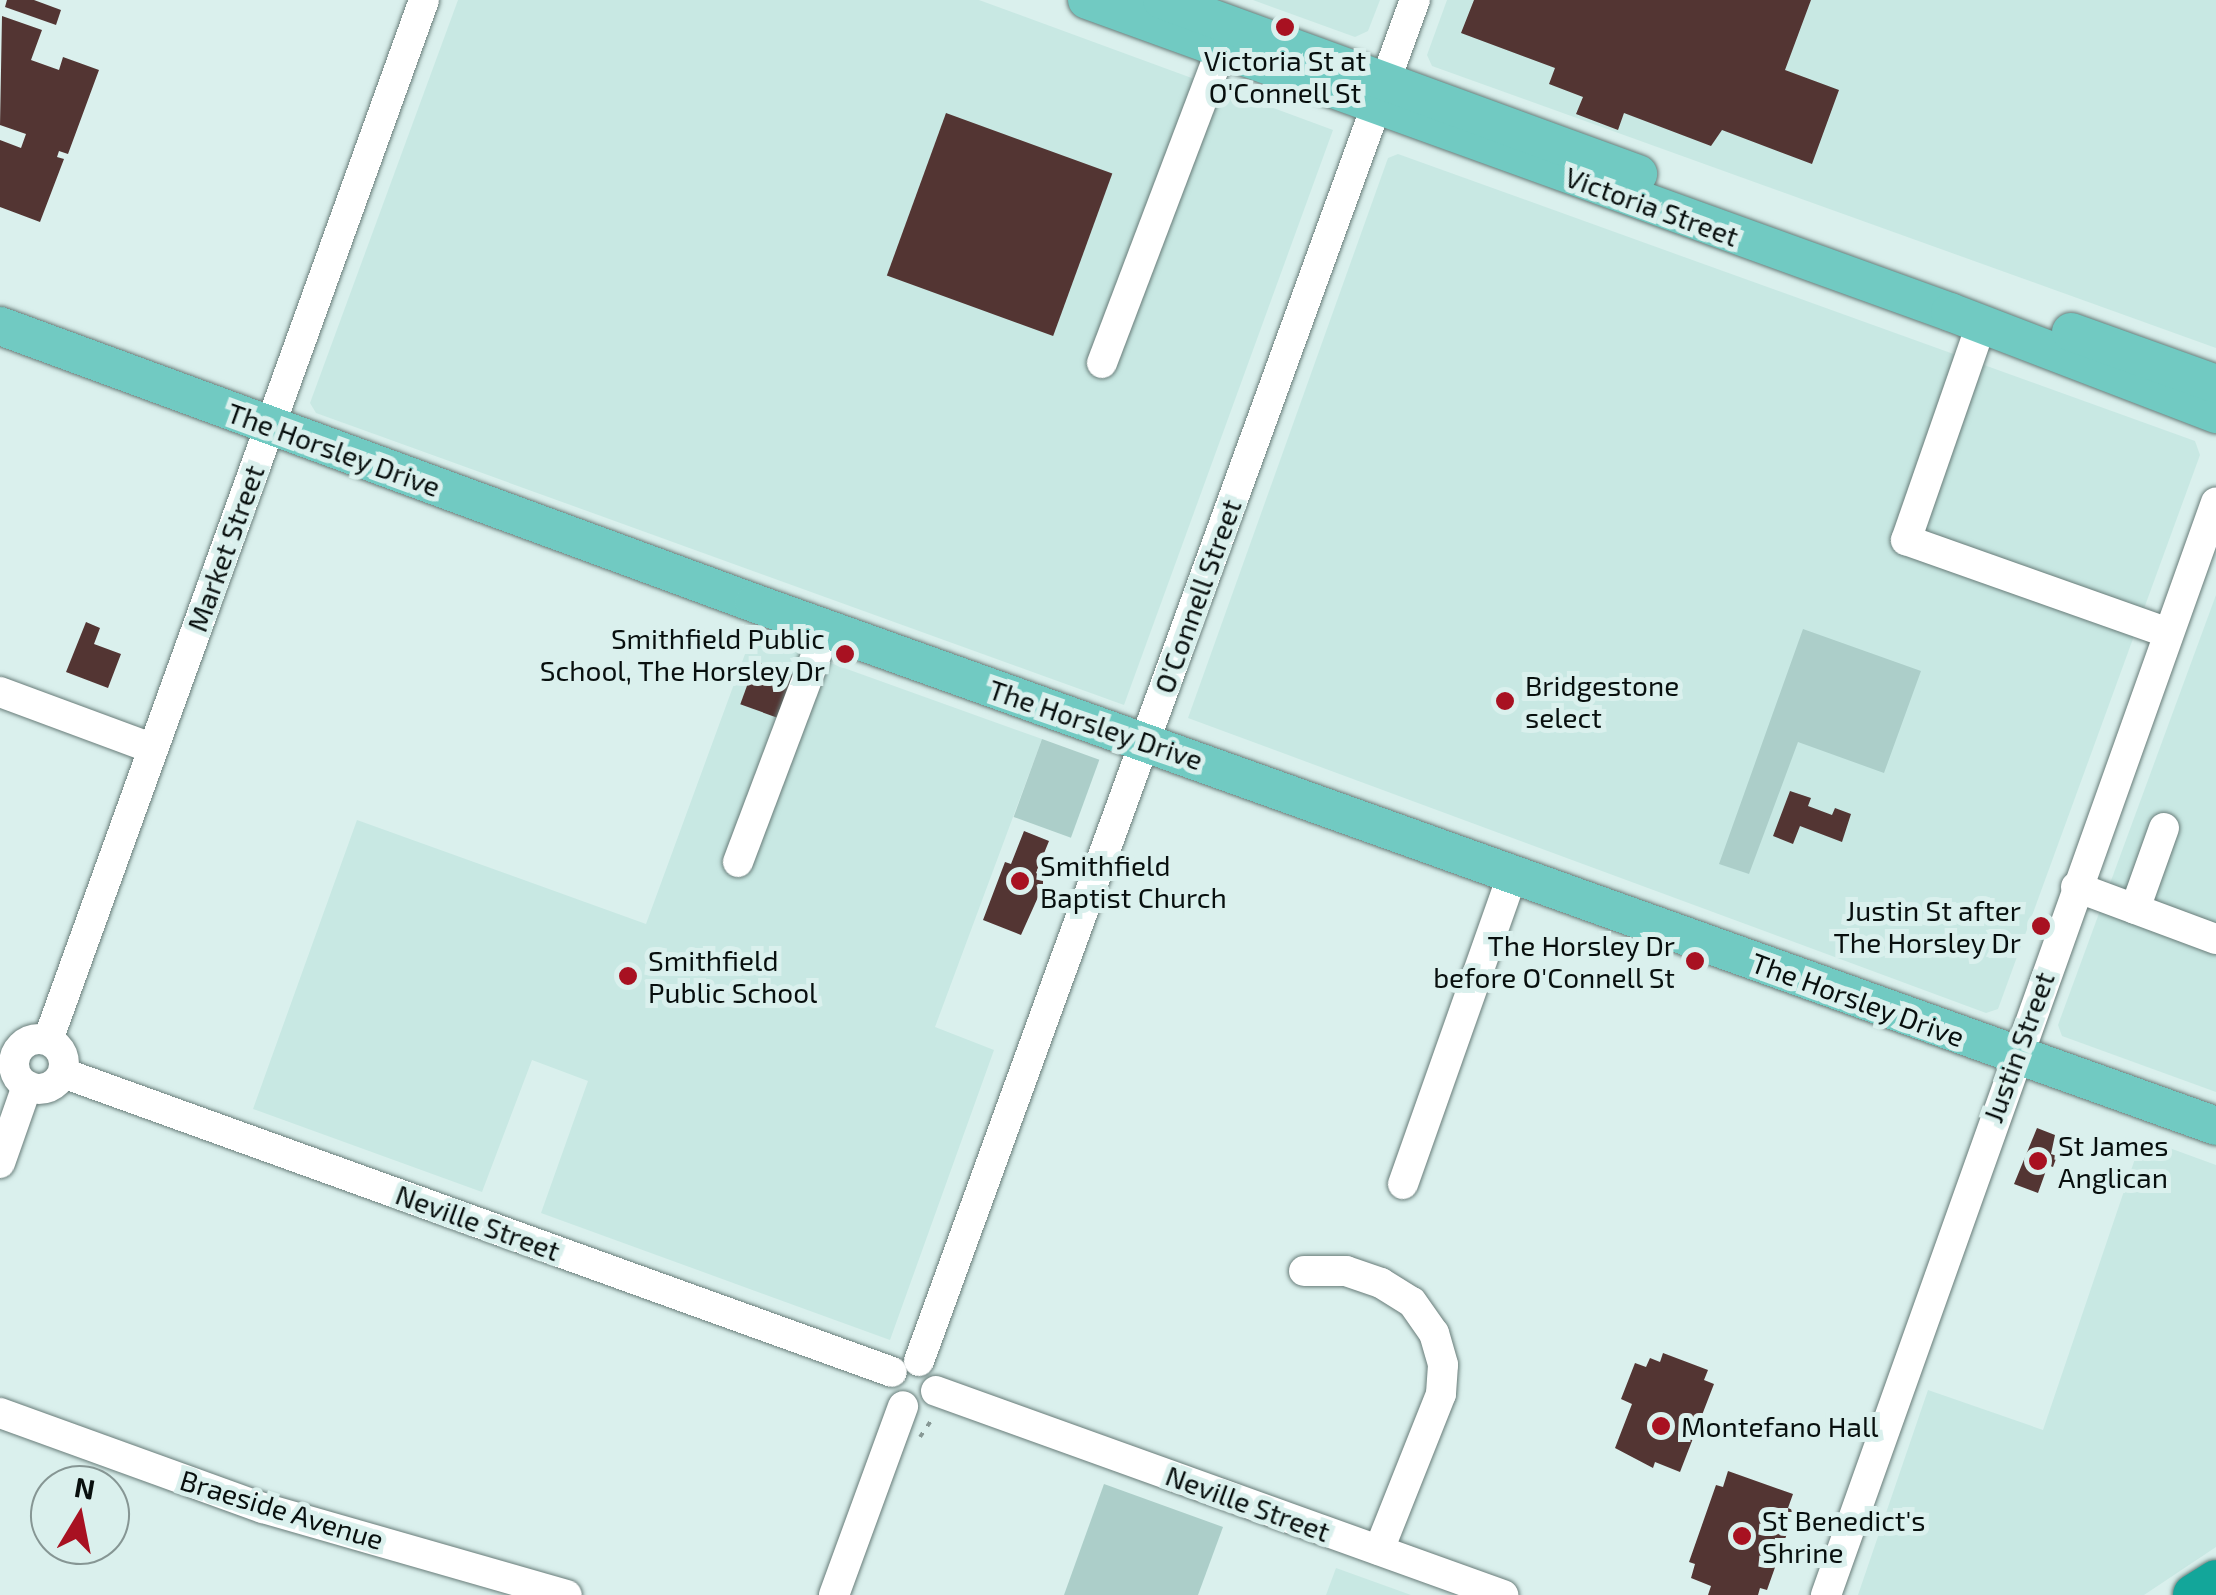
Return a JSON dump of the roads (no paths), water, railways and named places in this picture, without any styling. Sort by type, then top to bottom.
[{"type":"highway","points":[[2194,1595],[2216,1581]]},
{"type":"main road","name":"Victoria Street","points":[[1087,0],[1221,50],[1382,94],[2216,384]]},
{"type":"main road","name":"Victoria Street","points":[[1162,0],[1382,94],[2216,414]]},
{"type":"main road","name":"The Horsley Drive","points":[[0,326],[826,629],[2208,1126]]},
{"type":"street","name":"Market Street","points":[[48,1040],[424,0]]},
{"type":"street","name":"O'Connell Street","points":[[906,1367],[1144,741],[1416,0]]},
{"type":"street","points":[[1102,363],[1221,50]]},
{"type":"street","points":[[1981,325],[1906,540],[2168,633]]},
{"type":"street","name":"Justin Street","points":[[1826,1595],[2216,502]]},
{"type":"street","points":[[738,862],[826,629]]},
{"type":"street","points":[[0,692],[151,748]]},
{"type":"street","points":[[2135,909],[2164,828]]},
{"type":"street","points":[[1403,1184],[1513,874]]},
{"type":"street","points":[[2076,888],[2216,940]]},
{"type":"street","points":[[48,1040],[62,1054],[62,1073],[50,1087],[28,1086],[15,1073],[8,1052],[28,1041],[48,1040]]},
{"type":"street","name":"Neville Street","points":[[62,1073],[906,1367]]},
{"type":"street","points":[[0,1163],[28,1086]]},
{"type":"street","points":[[1304,1271],[1346,1272],[1380,1283],[1412,1302],[1434,1333],[1443,1366],[1441,1394],[1379,1550]]},
{"type":"street","points":[[906,1367],[932,1370],[935,1403],[903,1406],[891,1393],[906,1367]]},
{"type":"street","name":"Neville Street","points":[[935,1403],[1503,1595]]},
{"type":"street","points":[[834,1595],[903,1406]]},
{"type":"street","name":"Braeside Avenue","points":[[0,1413],[263,1508],[567,1595]]},
{"type":"place","name":"Victoria St at O'Connell St","points":[[1285,27]]},
{"type":"place","name":"Smithfield Public School, The Horsley Dr","points":[[845,654]]},
{"type":"place","name":"Bridgestone select","points":[[1505,701]]},
{"type":"place","name":"Smithfield Baptist Church","points":[[1020,881]]},
{"type":"place","name":"Justin St after The Horsley Dr","points":[[2041,926]]},
{"type":"place","name":"The Horsley Dr before O'Connell St","points":[[1695,961]]},
{"type":"place","name":"Smithfield Public School","points":[[628,976]]},
{"type":"place","name":"St James Anglican","points":[[2038,1161]]},
{"type":"place","name":"Montefano Hall","points":[[1661,1426]]},
{"type":"place","name":"St Benedict's Shrine","points":[[1742,1536]]}]
